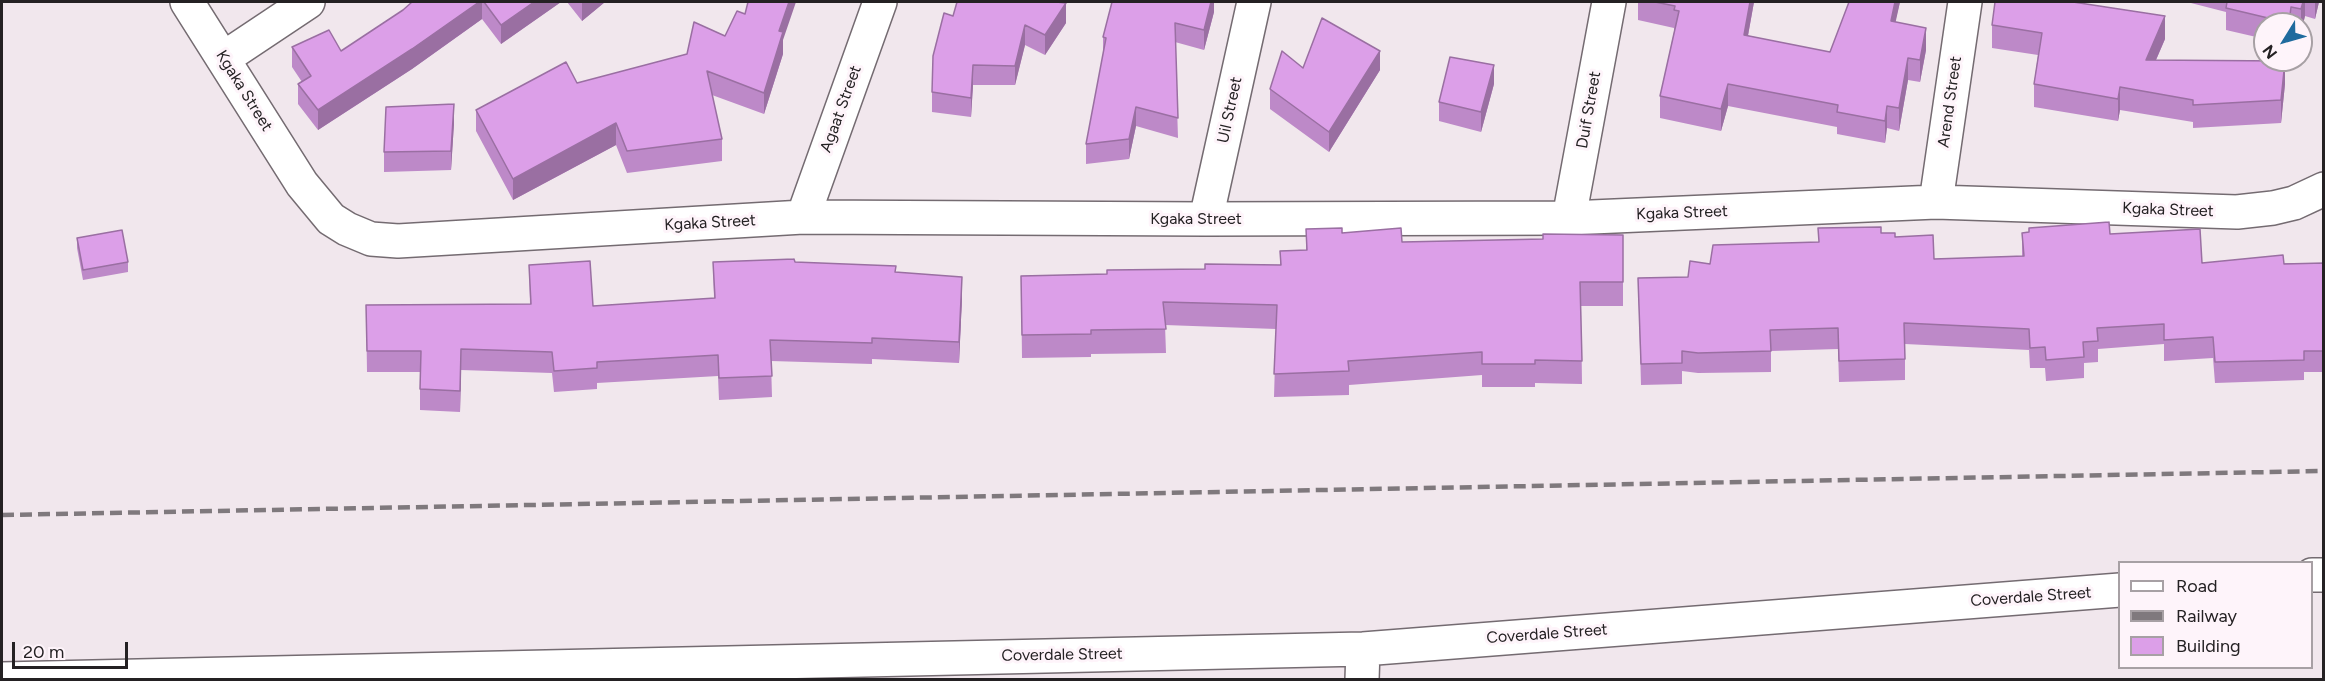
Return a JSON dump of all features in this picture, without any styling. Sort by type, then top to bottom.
[{"type":"street","name":"Kgaka Street","points":[[188,2],[302,184],[331,219],[347,230],[370,239],[398,242],[803,217],[1569,218],[1936,202],[2237,212],[2294,203],[2324,189]]},
{"type":"street","points":[[224,58],[308,2]]},
{"type":"street","name":"Agaat Street","points":[[803,217],[879,2]]},
{"type":"street","name":"Uil Street","points":[[1206,219],[1254,2]]},
{"type":"street","name":"Duif Street","points":[[1569,218],[1609,2]]},
{"type":"street","name":"Arend Street","points":[[1936,202],[1965,2]]},
{"type":"street","name":"Coverdale Street","points":[[2,679],[1363,664],[2118,590]]},
{"type":"building","points":[[412,2],[479,2],[318,110],[298,84],[311,76],[292,47],[329,30],[341,51]]},
{"type":"building","points":[[484,2],[534,2],[501,25]]},
{"type":"building","points":[[748,2],[789,2],[779,31],[783,32],[764,93],[707,71],[722,139],[627,151],[616,123],[513,179],[476,110],[566,62],[577,83],[687,54],[694,22],[725,36],[737,11],[745,14]]},
{"type":"building","points":[[957,2],[1066,3],[1045,35],[1025,25],[1015,66],[973,65],[971,98],[932,92],[933,56],[944,13],[953,16]]},
{"type":"building","points":[[1112,2],[1211,2],[1204,30],[1175,23],[1178,118],[1136,107],[1129,139],[1086,144],[1106,38],[1103,37]]},
{"type":"building","points":[[1655,2],[1750,2],[1744,35],[1830,52],[1849,2],[1895,2],[1891,21],[1926,28],[1920,60],[1908,58],[1899,108],[1887,106],[1885,121],[1837,112],[1838,105],[1728,84],[1721,109],[1660,96],[1679,11],[1674,10],[1675,6]]},
{"type":"building","points":[[1995,2],[2073,2],[2165,16],[2146,60],[2253,61],[2253,72],[2284,72],[2281,100],[2193,105],[2193,100],[2120,87],[2118,99],[2034,84],[2042,33],[1992,25]]},
{"type":"building","points":[[2227,2],[2303,2],[2301,9],[2291,7],[2290,12],[2253,12],[2253,14],[2226,8]]},
{"type":"building","points":[[1322,18],[1380,51],[1329,132],[1270,89],[1282,51],[1303,68]]},
{"type":"building","points":[[1450,57],[1494,65],[1481,112],[1439,102]]},
{"type":"building","points":[[454,104],[451,151],[384,152],[386,107]]},
{"type":"building","points":[[2109,222],[2110,234],[2200,229],[2202,263],[2283,255],[2284,264],[2324,263],[2324,351],[2304,351],[2304,360],[2215,362],[2213,337],[2164,340],[2164,324],[2097,328],[2098,341],[2083,342],[2084,357],[2046,360],[2045,347],[2030,348],[2029,329],[1904,323],[1905,359],[1839,361],[1838,328],[1770,330],[1771,351],[1698,353],[1682,351],[1682,363],[1641,364],[1638,278],[1688,277],[1690,261],[1710,264],[1713,245],[1819,242],[1818,228],[1881,227],[1881,233],[1895,233],[1895,237],[1933,235],[1934,259],[2024,256],[2022,233],[2029,232],[2029,228]]},
{"type":"building","points":[[1342,228],[1342,233],[1401,228],[1402,242],[1543,239],[1543,234],[1623,235],[1623,282],[1580,282],[1582,361],[1535,360],[1535,364],[1482,364],[1482,352],[1348,361],[1349,371],[1274,374],[1277,305],[1163,302],[1166,329],[1091,330],[1091,334],[1022,335],[1021,276],[1107,274],[1107,270],[1205,269],[1205,264],[1281,265],[1280,251],[1307,250],[1306,229]]},
{"type":"building","points":[[122,230],[128,262],[83,270],[77,238]]},
{"type":"building","points":[[794,259],[795,262],[896,266],[895,272],[962,277],[959,342],[872,338],[872,343],[770,340],[772,376],[719,378],[718,355],[597,362],[597,368],[554,371],[552,352],[461,349],[460,391],[420,389],[421,351],[367,351],[366,305],[531,304],[529,265],[590,261],[593,306],[715,298],[713,262]]},
{"type":"railway","points":[[2,515],[2324,471]]}]
